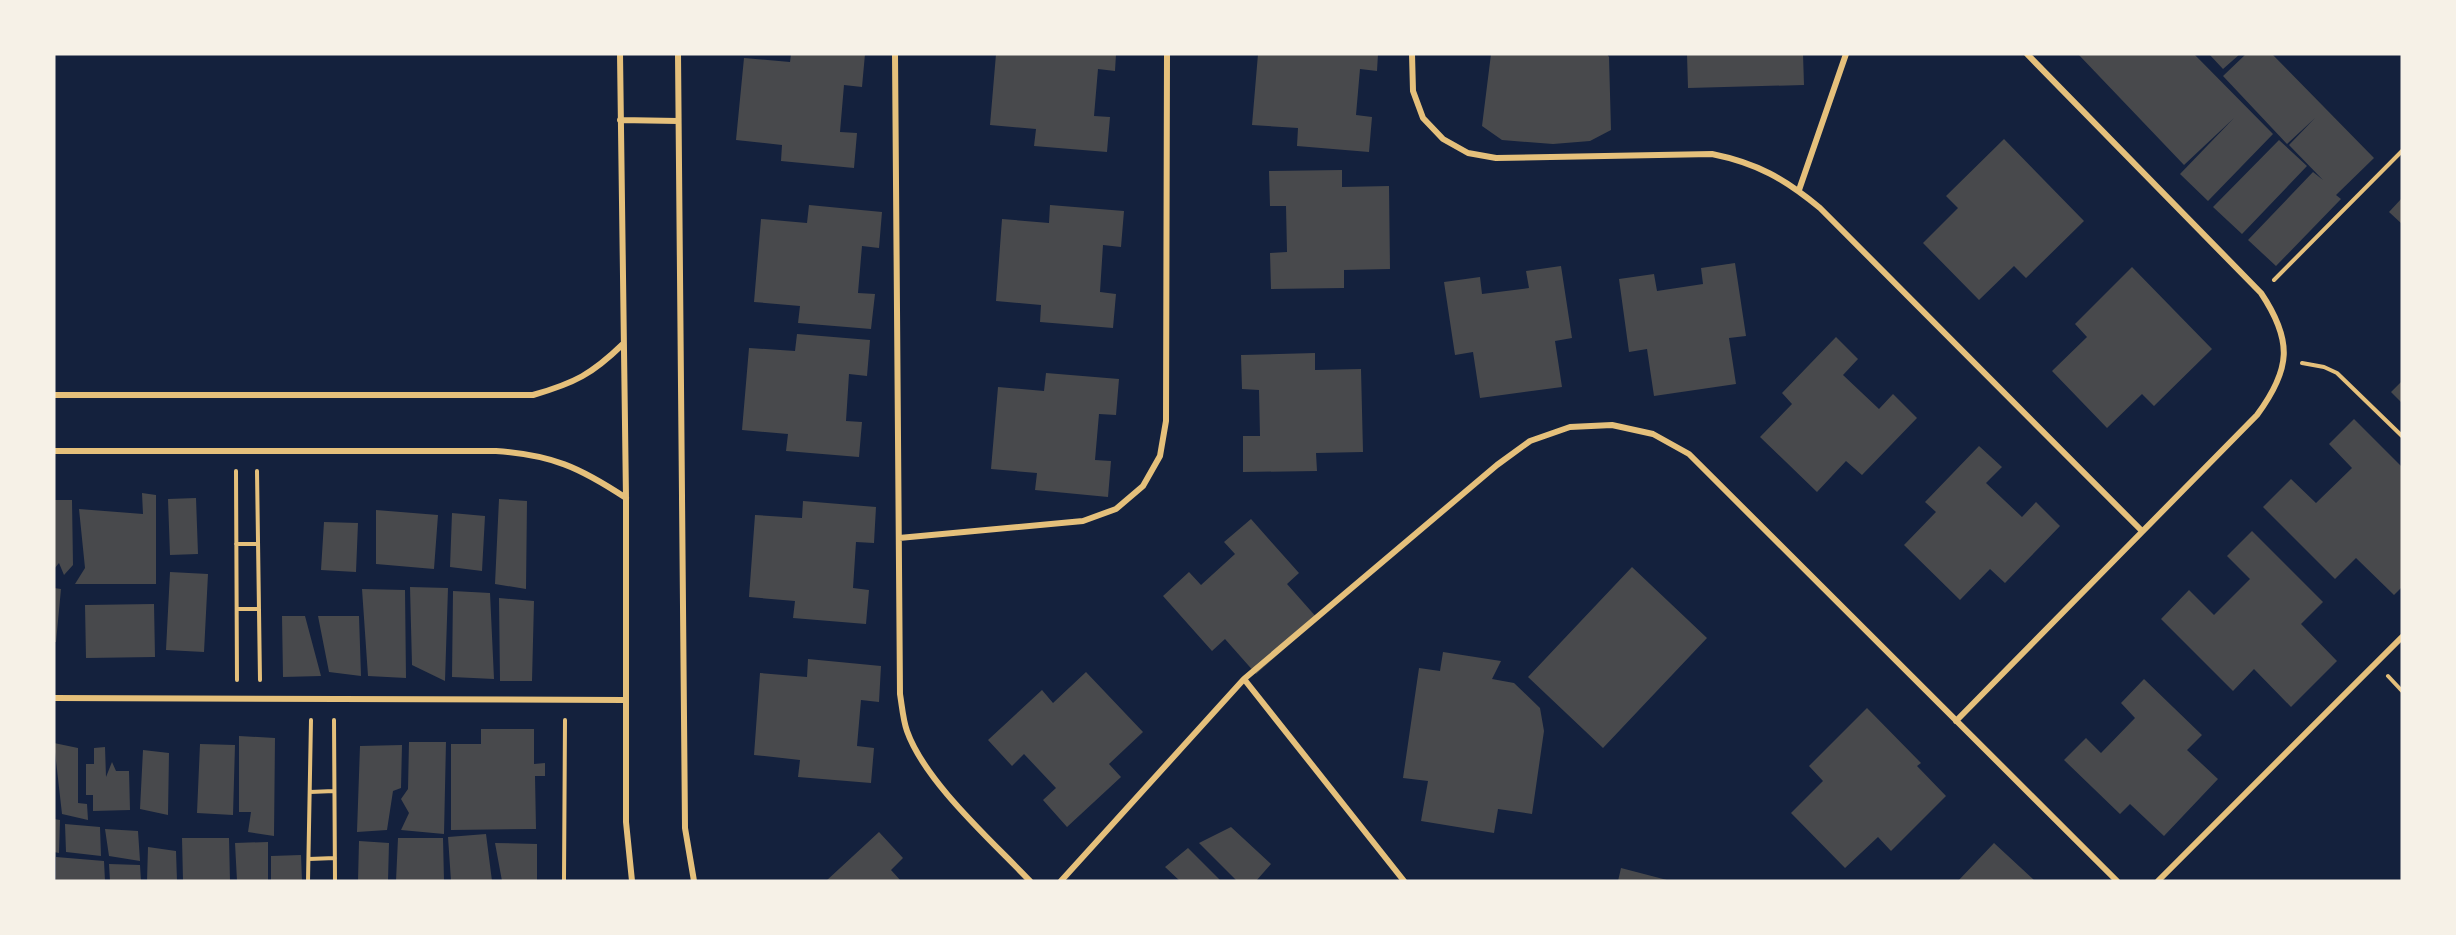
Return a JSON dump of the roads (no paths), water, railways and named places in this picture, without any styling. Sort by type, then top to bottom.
[{"type":"street","points":[[620,54],[626,498],[624,700],[626,822],[632,881]]},
{"type":"street","points":[[678,54],[685,828],[694,881]]},
{"type":"street","points":[[895,54],[900,694],[906,730],[928,770],[1030,881]]},
{"type":"street","points":[[899,538],[1083,521],[1116,509],[1143,486],[1160,456],[1166,421],[1167,54]]},
{"type":"street","points":[[1412,54],[1413,91],[1424,118],[1443,139],[1468,153],[1496,158],[1712,154],[1758,166],[1799,190],[1820,208],[2142,531]]},
{"type":"street","points":[[1799,190],[1846,54]]},
{"type":"street","points":[[1956,720],[2257,415],[2274,392],[2283,365],[2284,339],[2276,315],[2261,293],[2027,54]]},
{"type":"street","points":[[620,120],[678,120]]},
{"type":"street","points":[[54,395],[533,395],[567,386],[598,368],[623,344]]},
{"type":"street","points":[[1061,881],[1244,679],[1497,465],[1530,441],[1570,427],[1612,425],[1653,434],[1689,454],[2117,881]]},
{"type":"street","points":[[54,451],[496,451],[531,453],[564,462],[595,477],[626,498]]},
{"type":"street","points":[[2158,881],[2402,637]]},
{"type":"street","points":[[1244,679],[1404,881]]},
{"type":"street","points":[[54,698],[624,700]]}]
